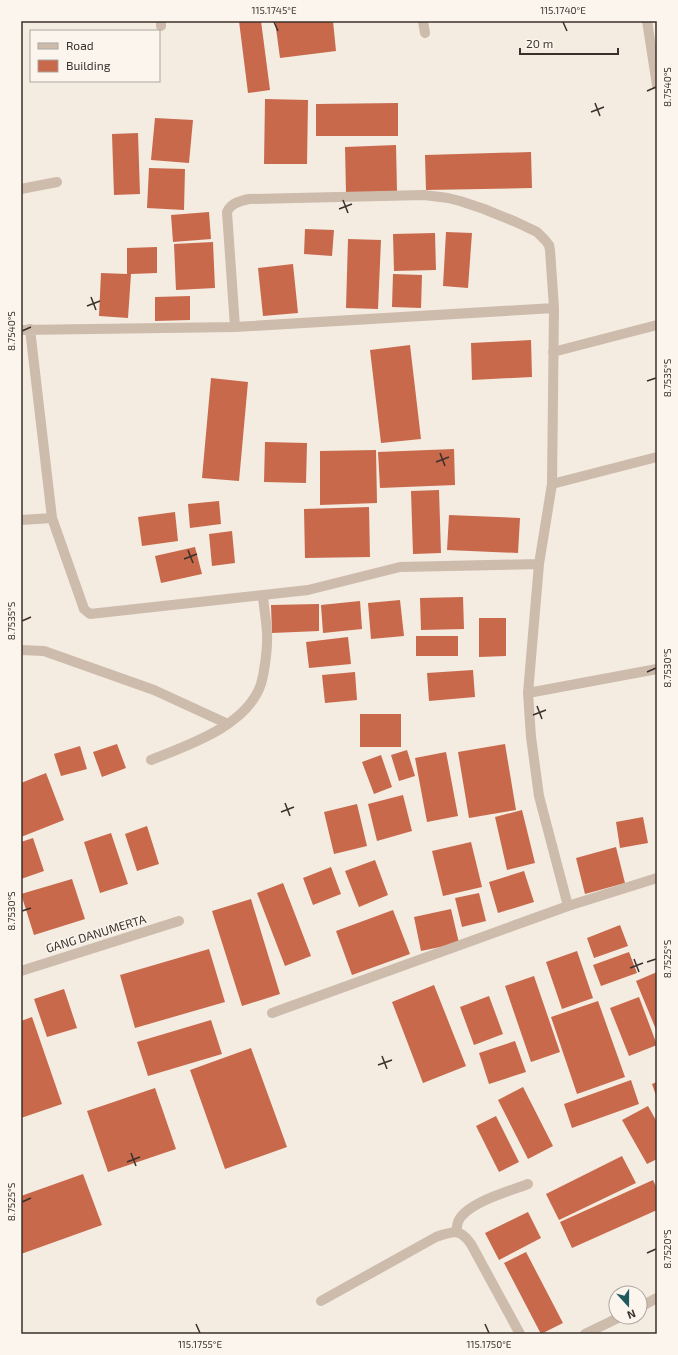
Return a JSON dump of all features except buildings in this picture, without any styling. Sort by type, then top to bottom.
[{"type":"street","points":[[423,21],[425,32]]},
{"type":"street","points":[[647,21],[657,85]]},
{"type":"street","points":[[21,189],[57,182]]},
{"type":"street","points":[[235,327],[227,212],[231,206],[236,203],[249,199],[424,195],[448,198],[484,209],[537,232],[549,245],[554,308],[552,484],[539,564],[528,693],[530,737],[538,796],[568,906]]},
{"type":"street","points":[[539,564],[400,567],[308,590],[90,614],[84,609],[52,518],[25,330],[235,327],[554,308]]},
{"type":"street","points":[[553,352],[657,325]]},
{"type":"street","points":[[552,484],[657,457]]},
{"type":"street","points":[[21,520],[52,518]]},
{"type":"street","points":[[151,760],[202,738],[228,724],[250,705],[261,684],[267,641],[263,596]]},
{"type":"street","points":[[21,650],[44,651],[154,690],[228,724]]},
{"type":"street","points":[[528,693],[657,669]]},
{"type":"street","points":[[272,1013],[568,906],[657,878]]},
{"type":"street","name":"GANG DANUMERTA","points":[[21,971],[179,921]]},
{"type":"street","points":[[456,1232],[458,1222],[464,1213],[479,1203],[528,1184]]},
{"type":"street","points":[[321,1301],[436,1237],[446,1233],[456,1232],[464,1234],[471,1244],[520,1334]]},
{"type":"street","points":[[648,1303],[657,1298]]},
{"type":"street","points":[[585,1334],[608,1323]]}]
